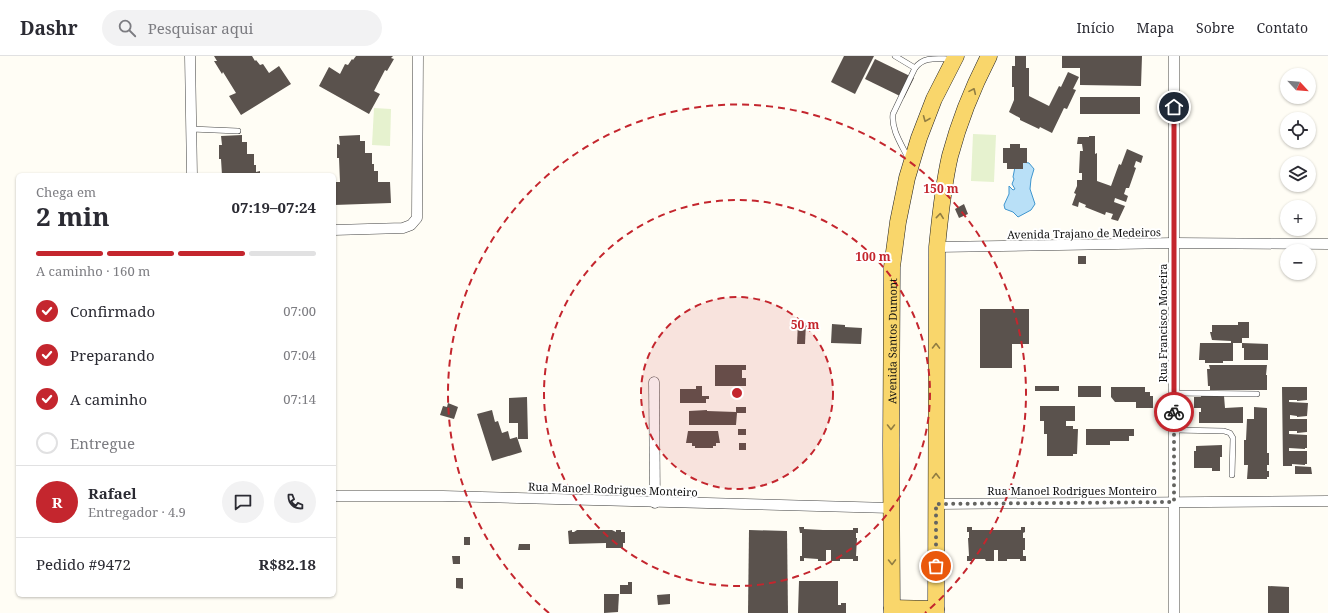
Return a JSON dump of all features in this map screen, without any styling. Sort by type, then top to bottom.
[{"type":"main road","points":[[892,610],[936,611],[937,247],[942,202],[951,156],[965,109],[989,56]]},
{"type":"main road","name":"Avenida Santos Dumont","points":[[892,610],[892,267],[898,222],[918,138],[934,99],[955,57]]},
{"type":"street","points":[[190,56],[192,173]]},
{"type":"street","points":[[336,230],[403,228],[411,226],[417,218],[418,56]]},
{"type":"street","name":"Rua Francisco Moreira","points":[[1174,56],[1174,613]]},
{"type":"street","name":"Avenida Trajano de Medeiros","points":[[937,247],[1174,243],[1328,244]]},
{"type":"street","points":[[654,382],[655,502]]},
{"type":"street","name":"Rua Manoel Rodrigues Monteiro","points":[[336,496],[443,496],[891,508]]},
{"type":"street","name":"Rua Manoel Rodrigues Monteiro","points":[[936,504],[1328,501]]},
{"type":"lane","points":[[895,56],[915,68]]},
{"type":"lane","points":[[911,164],[894,130],[892,122],[893,114],[919,62],[926,57],[955,57]]},
{"type":"lane","points":[[191,128],[238,131]]},
{"type":"lane","points":[[1174,393],[1257,394]]},
{"type":"lane","points":[[1174,430],[1224,431],[1230,433],[1233,438],[1232,475]]},
{"type":"green space","points":[[374,108],[391,109],[390,146],[372,145]]},
{"type":"green space","points":[[973,134],[996,135],[994,182],[971,181]]},
{"type":"water","points":[[1023,162],[1029,163],[1034,169],[1030,189],[1035,204],[1031,210],[1018,217],[1013,212],[1005,209],[1004,205],[1009,194],[1009,186],[1013,190],[1015,189],[1012,184],[1015,167]]},
{"type":"building","points":[[214,56],[252,56],[260,65],[263,64],[269,73],[279,66],[291,84],[241,115],[229,96],[236,93],[214,61],[217,61]]},
{"type":"building","points":[[356,56],[393,56],[391,58],[394,59],[387,71],[385,70],[374,91],[380,94],[369,114],[319,86],[329,67],[340,74],[345,64],[348,65]]},
{"type":"building","points":[[844,56],[874,56],[855,94],[831,82]]},
{"type":"building","points":[[1015,56],[1026,56],[1026,68],[1029,68],[1029,96],[1049,106],[1059,86],[1061,87],[1068,72],[1079,77],[1073,89],[1076,90],[1067,109],[1064,108],[1052,133],[1020,120],[1020,118],[1009,112],[1014,100],[1014,87],[1012,87],[1012,66],[1015,66]]},
{"type":"building","points":[[1062,56],[1142,56],[1141,86],[1080,85],[1080,68],[1062,68]]},
{"type":"building","points":[[875,59],[914,78],[904,98],[865,79]]},
{"type":"building","points":[[1080,97],[1140,97],[1140,114],[1080,114]]},
{"type":"building","points":[[242,135],[242,142],[247,142],[247,154],[254,154],[254,165],[256,165],[256,172],[260,171],[260,173],[222,173],[221,159],[219,159],[219,145],[222,145],[221,136]]},
{"type":"building","points":[[360,135],[360,141],[365,141],[365,153],[372,153],[372,164],[374,164],[374,171],[378,171],[378,182],[390,182],[391,203],[336,205],[336,182],[340,182],[339,158],[337,158],[337,144],[340,145],[339,136]]},
{"type":"building","points":[[1095,136],[1095,154],[1097,153],[1097,181],[1111,186],[1119,164],[1121,165],[1127,149],[1143,156],[1141,163],[1136,161],[1134,167],[1136,168],[1129,188],[1126,188],[1124,194],[1128,196],[1126,202],[1115,198],[1114,202],[1125,206],[1118,221],[1111,219],[1113,214],[1106,212],[1105,215],[1085,207],[1086,205],[1079,202],[1078,207],[1072,205],[1076,194],[1074,193],[1077,186],[1077,180],[1082,180],[1082,173],[1079,173],[1080,151],[1083,151],[1082,144],[1077,144],[1078,137]]},
{"type":"building","points":[[1010,144],[1020,144],[1020,148],[1027,148],[1027,163],[1023,163],[1023,169],[1007,169],[1007,163],[1003,163],[1003,148],[1010,148]]},
{"type":"building","points":[[964,204],[968,214],[959,218],[955,209]]},
{"type":"building","points":[[1078,256],[1086,256],[1086,264],[1078,264]]},
{"type":"building","points":[[980,309],[1029,309],[1029,344],[1012,344],[1012,368],[980,368]]},
{"type":"building","points":[[798,322],[806,323],[805,344],[797,344]]},
{"type":"building","points":[[1238,322],[1249,322],[1249,338],[1242,338],[1242,343],[1233,343],[1233,361],[1223,361],[1223,363],[1205,363],[1205,360],[1199,360],[1200,343],[1231,343],[1231,341],[1212,340],[1210,332],[1212,332],[1212,325],[1238,325]]},
{"type":"building","points":[[832,324],[845,325],[845,327],[862,328],[861,344],[831,343]]},
{"type":"building","points":[[1242,343],[1268,344],[1268,360],[1244,360],[1244,348],[1242,348]]},
{"type":"building","points":[[715,365],[746,365],[746,370],[742,370],[742,378],[746,378],[746,386],[715,386]]},
{"type":"building","points":[[1209,365],[1267,365],[1267,390],[1210,390],[1210,386],[1208,386],[1207,369],[1210,369]]},
{"type":"building","points":[[696,386],[702,386],[702,396],[709,396],[709,399],[706,399],[706,403],[680,403],[680,389],[696,389]]},
{"type":"building","points":[[1035,386],[1059,386],[1059,391],[1035,391]]},
{"type":"building","points":[[1078,386],[1101,386],[1101,397],[1078,397]]},
{"type":"building","points":[[1111,387],[1145,387],[1145,392],[1150,392],[1150,396],[1153,396],[1153,408],[1136,408],[1136,402],[1115,402],[1111,397]]},
{"type":"building","points":[[1282,387],[1307,387],[1307,400],[1289,400],[1289,402],[1308,403],[1307,416],[1297,417],[1290,415],[1290,419],[1307,419],[1307,432],[1297,433],[1297,431],[1289,431],[1289,434],[1307,435],[1307,448],[1289,448],[1289,451],[1307,451],[1307,464],[1305,465],[1292,464],[1292,466],[1283,466]]},
{"type":"building","points":[[1201,394],[1209,394],[1209,396],[1224,396],[1225,408],[1243,407],[1243,423],[1199,423],[1199,412],[1201,412],[1201,408],[1194,408],[1194,397],[1201,397]]},
{"type":"building","points":[[527,397],[528,439],[518,439],[518,423],[509,423],[509,398]]},
{"type":"building","points":[[448,403],[458,407],[454,419],[440,415],[443,406],[447,407]]},
{"type":"building","points":[[1040,406],[1075,406],[1075,421],[1066,421],[1066,426],[1073,426],[1073,429],[1078,429],[1077,454],[1073,454],[1073,456],[1047,456],[1047,434],[1044,434],[1044,421],[1040,421]]},
{"type":"building","points":[[736,407],[746,407],[746,413],[737,413],[736,425],[689,425],[689,411],[707,410],[736,412]]},
{"type":"building","points":[[1254,407],[1267,408],[1267,453],[1269,453],[1269,465],[1267,465],[1267,471],[1269,471],[1269,477],[1267,477],[1267,479],[1247,479],[1248,465],[1244,465],[1244,440],[1246,440],[1247,419],[1254,419]]},
{"type":"building","points":[[492,410],[495,422],[498,421],[502,433],[508,431],[510,439],[517,437],[522,452],[492,461],[477,414]]},
{"type":"building","points":[[738,429],[746,429],[746,435],[738,435]]},
{"type":"building","points":[[1086,429],[1134,429],[1134,436],[1129,436],[1129,441],[1110,441],[1110,445],[1086,445]]},
{"type":"building","points":[[688,431],[718,431],[720,443],[716,443],[716,446],[713,446],[713,448],[695,448],[695,446],[692,446],[692,443],[686,443]]},
{"type":"building","points":[[739,443],[746,443],[746,450],[739,450]]},
{"type":"building","points":[[1222,445],[1220,471],[1212,471],[1212,468],[1194,468],[1194,451],[1196,451],[1196,446]]},
{"type":"building","points":[[1295,466],[1311,467],[1312,474],[1295,474]]},
{"type":"building","points":[[799,527],[804,527],[804,529],[823,530],[853,530],[853,528],[858,528],[858,533],[856,533],[856,556],[858,556],[858,561],[853,561],[853,559],[840,559],[840,561],[831,561],[831,550],[826,550],[826,561],[804,558],[804,561],[800,561],[800,556],[802,556],[802,533],[800,533]]},
{"type":"building","points":[[967,527],[972,527],[972,530],[1021,530],[1021,527],[1025,527],[1023,538],[1025,538],[1025,550],[1023,550],[1023,556],[1026,556],[1026,561],[1020,561],[1020,559],[1007,559],[1007,561],[998,561],[998,550],[994,550],[994,561],[972,559],[972,561],[967,561],[967,556],[969,556],[969,532],[967,532]]},
{"type":"building","points":[[572,530],[572,532],[577,530],[612,530],[616,532],[616,530],[621,530],[621,532],[625,532],[625,543],[623,543],[623,548],[606,548],[606,543],[569,544],[568,531]]},
{"type":"building","points":[[749,530],[787,531],[788,613],[748,613]]},
{"type":"building","points":[[464,537],[470,537],[470,545],[464,545]]},
{"type":"building","points":[[519,544],[530,544],[530,550],[518,550]]},
{"type":"building","points":[[452,556],[460,556],[460,564],[453,564]]},
{"type":"building","points":[[456,578],[463,578],[463,589],[456,588]]},
{"type":"building","points":[[799,581],[838,581],[838,605],[841,605],[841,603],[846,603],[846,613],[798,613]]},
{"type":"building","points":[[628,582],[632,582],[632,594],[620,594],[620,585],[628,585]]},
{"type":"building","points":[[1268,586],[1289,587],[1289,613],[1268,613]]},
{"type":"building","points":[[604,594],[619,594],[618,612],[604,613]]},
{"type":"building","points":[[670,594],[670,604],[658,605],[657,595]]},
{"type":"way so far","points":[[936,566],[936,504],[1174,502],[1174,412]]},
{"type":"route","points":[[1174,107],[1174,412]]}]
